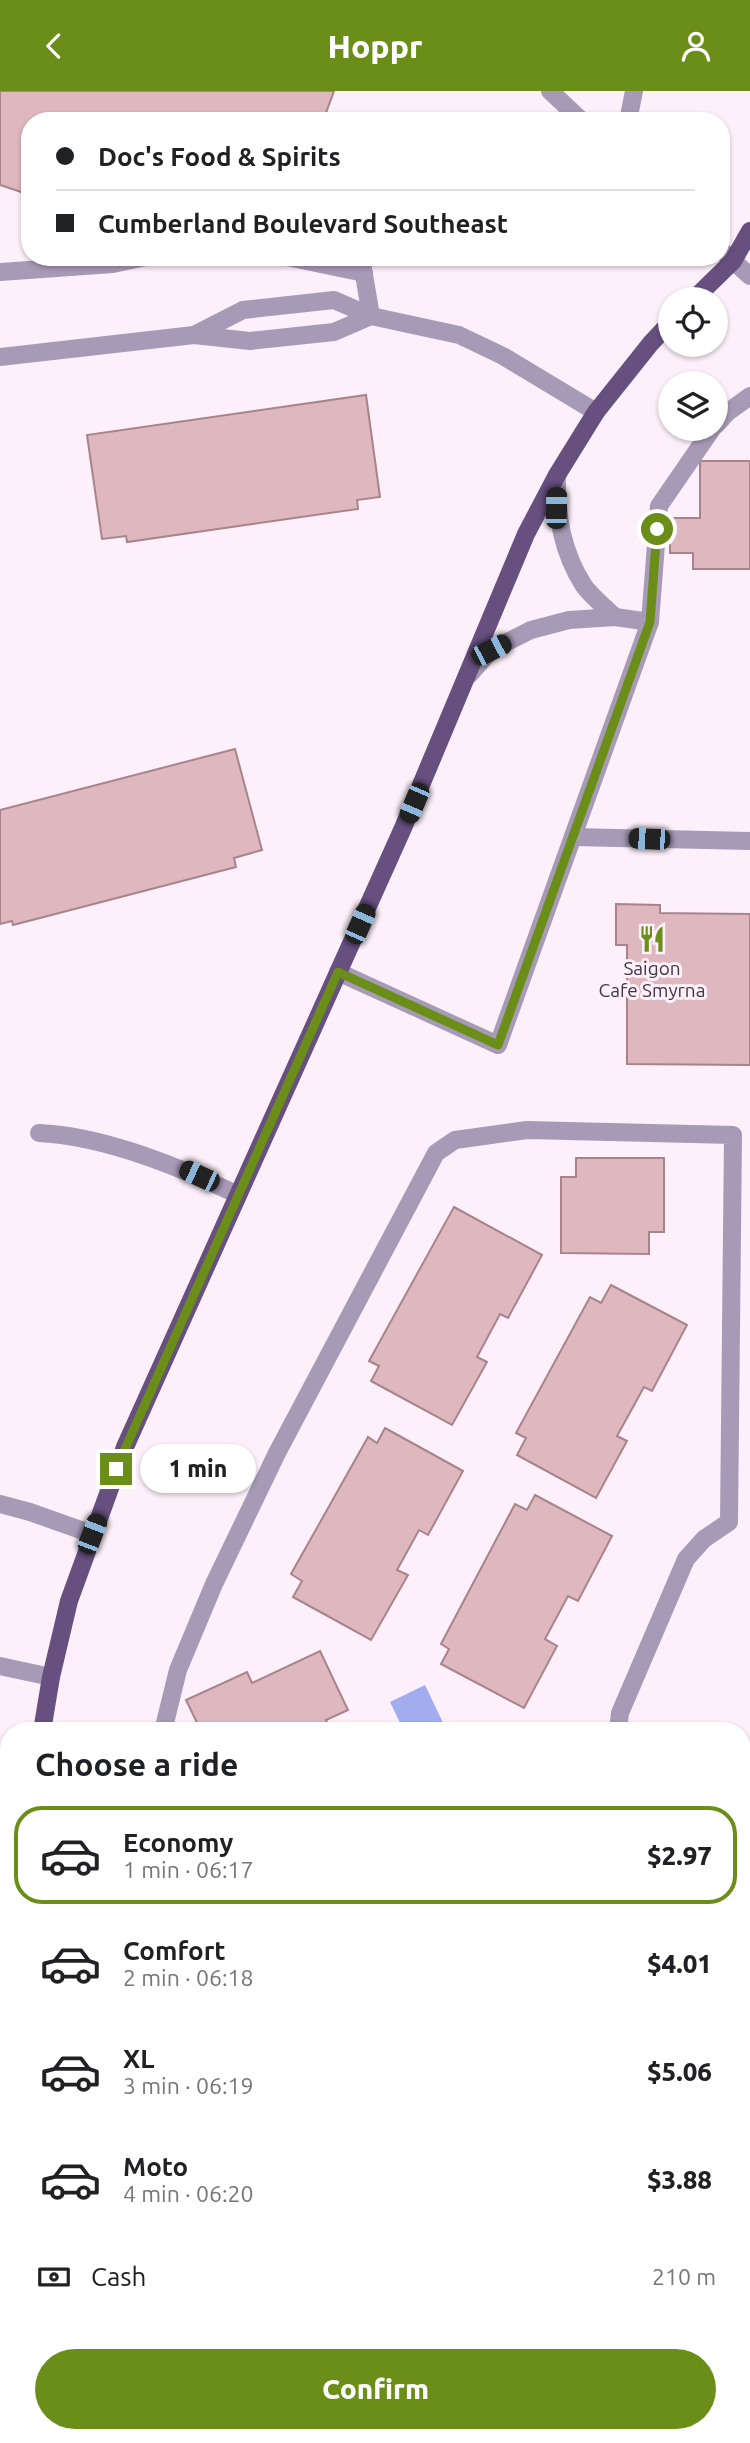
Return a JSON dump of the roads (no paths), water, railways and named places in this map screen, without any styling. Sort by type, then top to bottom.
[{"type":"main road","points":[[735,257],[750,230]]},
{"type":"main road","points":[[706,287],[726,266]]},
{"type":"main road","points":[[44,1722],[69,1601],[125,1447],[338,972],[467,677],[526,534],[557,475],[596,412],[658,336]]},
{"type":"lane","points":[[551,91],[573,112]]},
{"type":"lane","points":[[630,112],[634,91]]},
{"type":"lane","points":[[735,257],[750,276]]},
{"type":"lane","points":[[0,272],[85,266]]},
{"type":"lane","points":[[363,266],[371,316]]},
{"type":"lane","points":[[194,335],[243,310],[334,300],[371,316],[459,335],[503,356],[596,412]]},
{"type":"lane","points":[[0,357],[194,335],[250,341],[334,332],[371,316]]},
{"type":"lane","points":[[728,412],[750,396]]},
{"type":"lane","points":[[338,972],[498,1045],[650,622],[659,506],[704,441]]},
{"type":"lane","points":[[557,475],[556,508],[566,548],[585,587],[615,617]]},
{"type":"lane","points":[[467,677],[491,650],[530,630],[569,620],[615,617],[650,622]]},
{"type":"lane","points":[[573,837],[750,841]]},
{"type":"lane","points":[[165,1722],[178,1670],[220,1572],[277,1453],[436,1153],[455,1140],[527,1130],[733,1135],[729,1522],[705,1539],[686,1559],[620,1713],[619,1722]]},
{"type":"lane","points":[[39,1133],[69,1135],[179,1167],[238,1195]]},
{"type":"lane","points":[[0,1504],[92,1534]]},
{"type":"lane","points":[[0,1666],[51,1678]]},
{"type":"water","points":[[425,1685],[443,1722],[400,1722],[390,1702]]},
{"type":"place","name":"Saigon Cafe Smyrna","points":[[652,939]]}]
